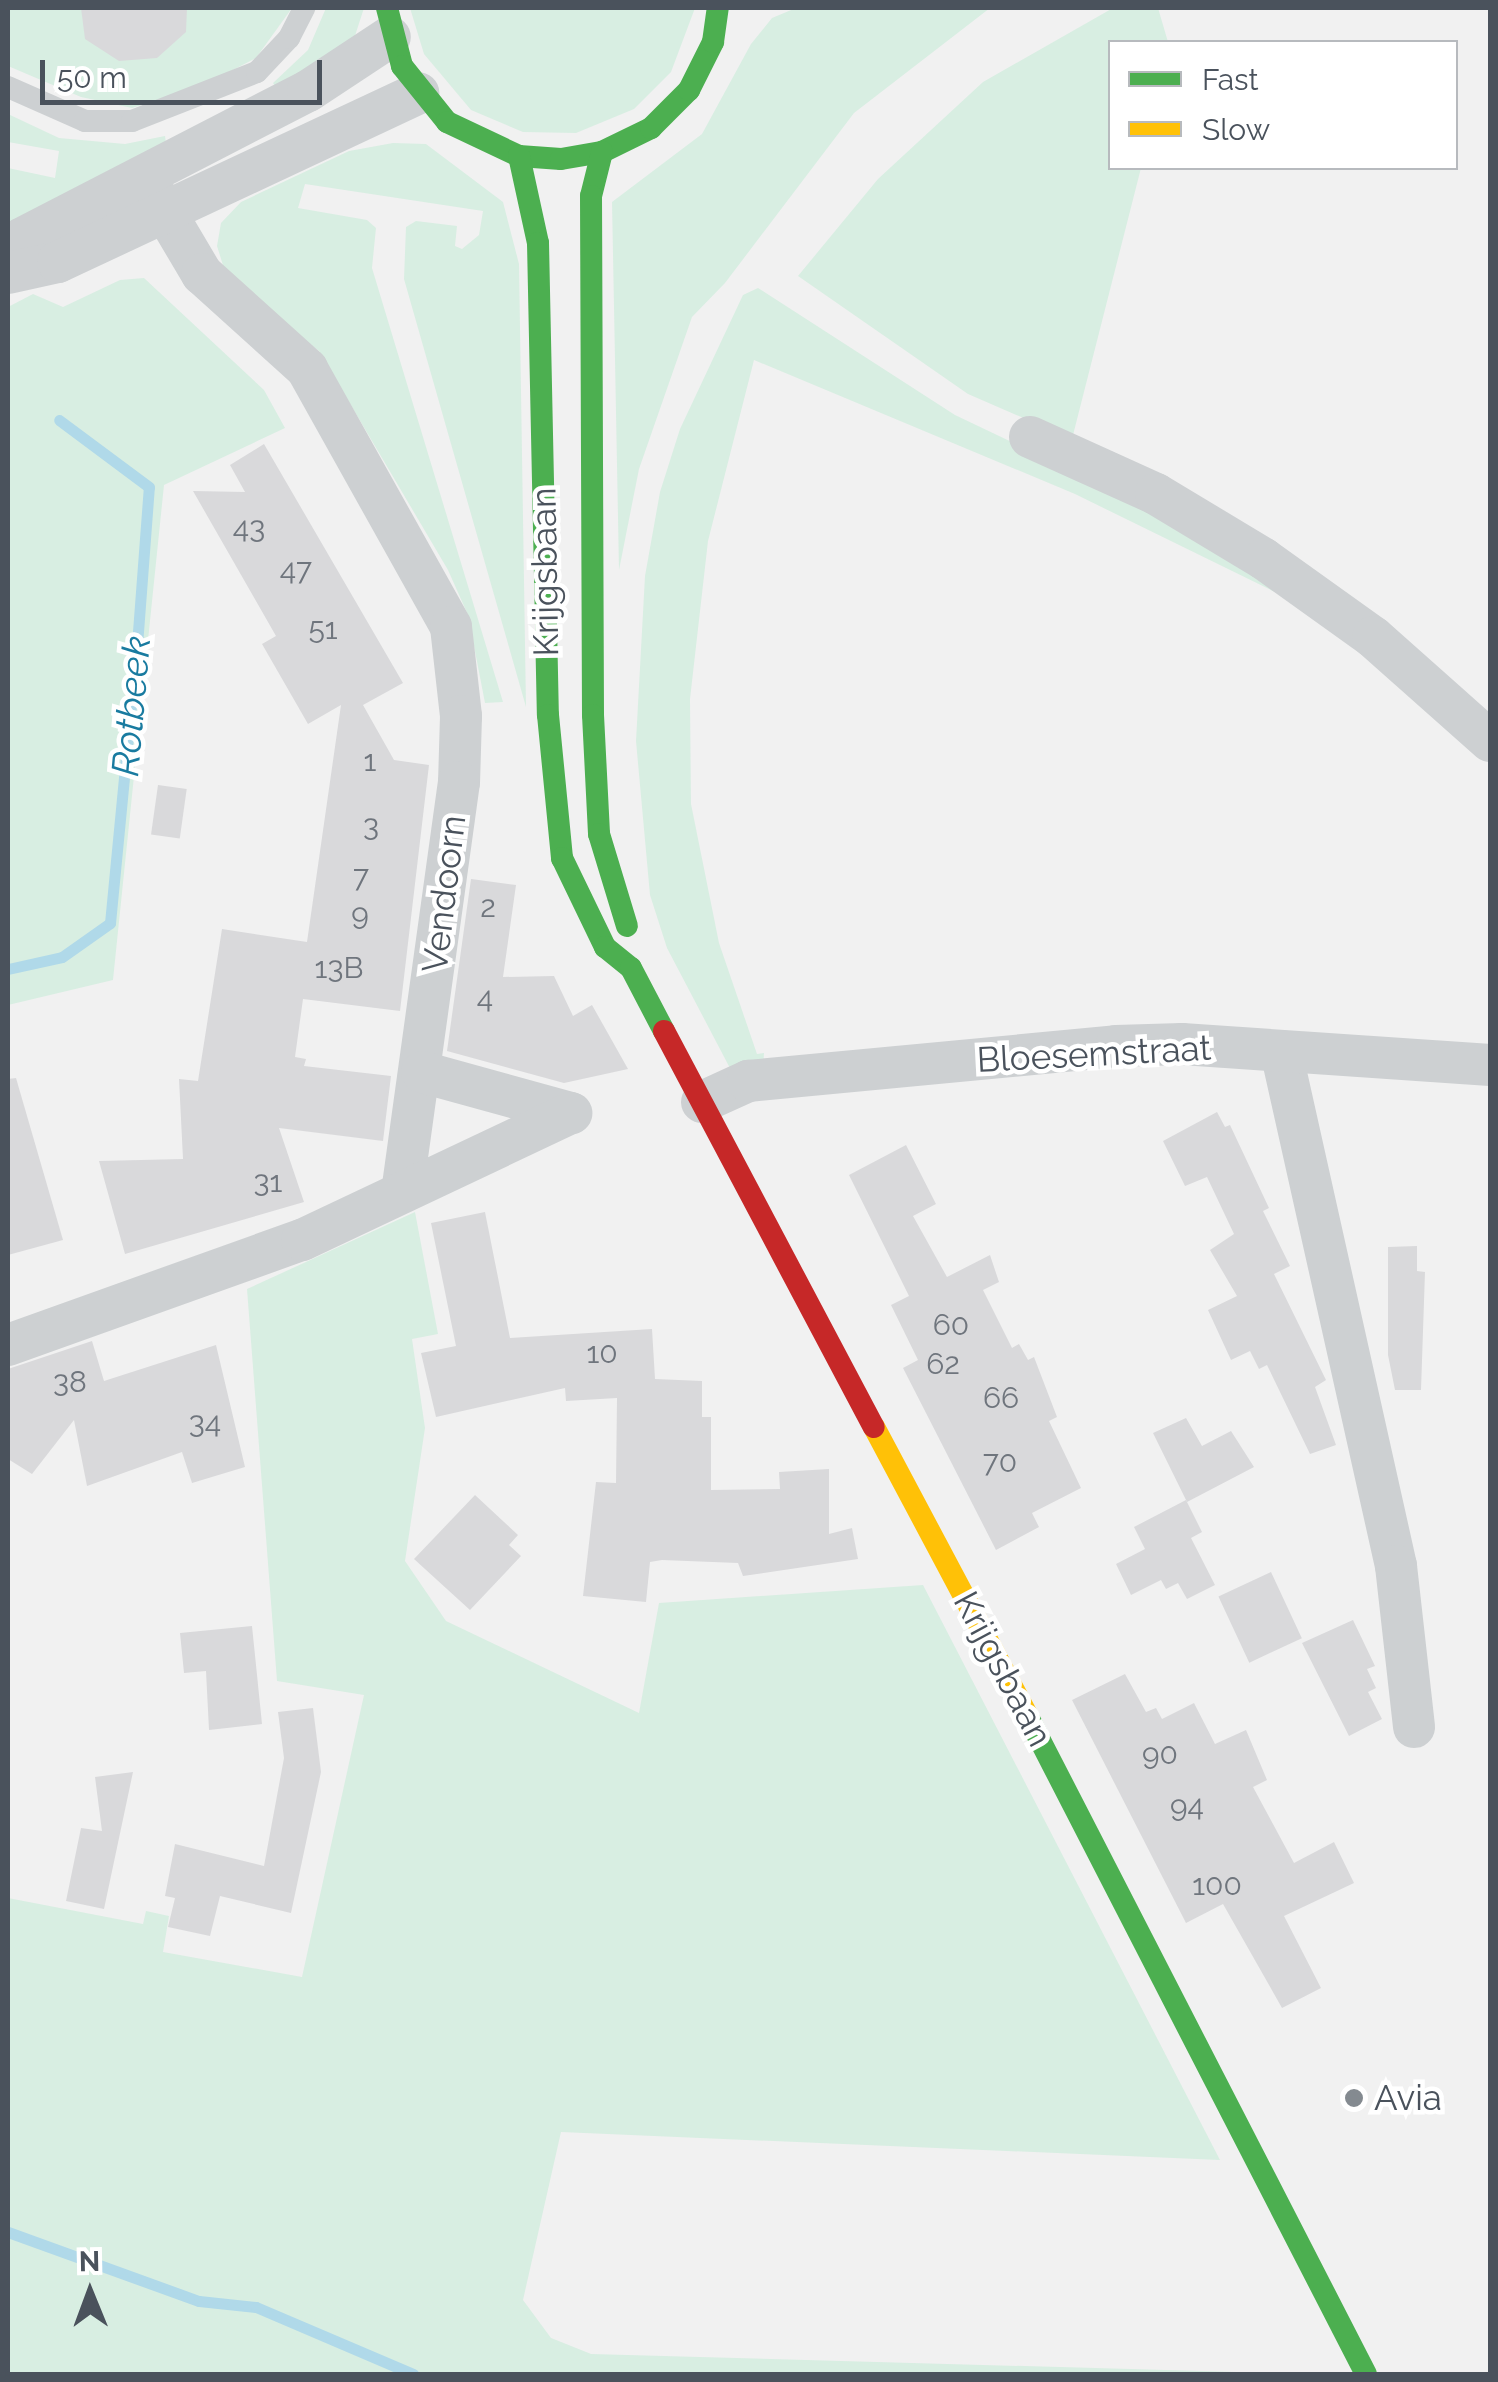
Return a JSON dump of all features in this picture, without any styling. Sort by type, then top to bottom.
[{"type":"main road","points":[[388,22],[418,93],[480,144],[519,156],[561,159],[602,152],[651,128],[689,90],[713,42],[718,8]]},
{"type":"main road","name":"Krijgsbaan","points":[[602,152],[591,196],[593,715],[599,834],[629,930],[631,968]]},
{"type":"main road","name":"Krijgsbaan","points":[[519,156],[538,242],[554,815],[562,858],[605,946],[631,968],[1194,2029],[1366,2374]]},
{"type":"street","points":[[8,273],[58,262],[308,91],[388,22]]},
{"type":"street","points":[[8,253],[21,239],[153,194],[418,93]]},
{"type":"street","name":"Vendoorn","points":[[153,194],[202,274],[307,369],[451,627],[461,716],[422,1072],[402,1191]]},
{"type":"street","points":[[1030,437],[1156,494],[1264,558],[1373,637],[1490,741]]},
{"type":"street","name":"Bloesemstraat","points":[[702,1102],[748,1082],[1116,1046],[1282,1051],[1490,1065]]},
{"type":"street","points":[[1282,1051],[1396,1566],[1414,1727]]},
{"type":"street","points":[[8,1345],[302,1240],[571,1114],[422,1072]]},
{"type":"lane","points":[[8,86],[85,121],[132,121],[257,72],[289,38],[304,8]]},
{"type":"green space","points":[[8,8],[292,8],[256,58],[202,86],[132,108],[81,97],[8,66]]},
{"type":"green space","points":[[326,8],[364,8],[352,45],[279,92],[273,83],[308,50]]},
{"type":"green space","points":[[410,8],[695,8],[671,72],[634,109],[576,133],[523,132],[471,110],[424,54]]},
{"type":"green space","points":[[796,8],[990,8],[854,113],[725,283],[692,317],[639,469],[619,570],[612,202],[702,134],[751,44],[772,18]]},
{"type":"green space","points":[[1113,8],[1158,8],[1167,40],[1108,40],[1108,170],[1140,170],[1072,439],[968,394],[798,276],[878,179],[983,82]]},
{"type":"green space","points":[[8,114],[59,138],[125,144],[165,136],[167,150],[8,229],[8,168],[55,178],[59,151],[8,142]]},
{"type":"green space","points":[[393,143],[426,144],[503,202],[519,264],[526,707],[404,279],[406,227],[416,221],[457,226],[455,246],[462,249],[479,235],[483,211],[305,184],[298,208],[367,220],[376,228],[372,268],[503,702],[485,703],[468,615],[448,570],[319,351],[227,278],[217,246],[221,223],[241,202],[349,151]]},
{"type":"green space","points":[[144,278],[264,390],[285,428],[164,485],[113,980],[8,1005],[8,307],[33,294],[63,307],[120,280]]},
{"type":"green space","points":[[758,288],[955,415],[1180,522],[1283,596],[1075,494],[754,360],[708,541],[690,699],[691,804],[719,943],[757,1054],[764,1053],[763,1066],[732,1072],[667,948],[650,895],[636,741],[645,576],[660,492],[680,429],[743,295]]},
{"type":"green space","points":[[415,1212],[438,1334],[412,1339],[425,1428],[405,1561],[446,1621],[639,1713],[659,1603],[923,1585],[1220,2160],[561,2132],[523,2300],[551,2338],[591,2354],[1309,2374],[8,2374],[8,1898],[143,1924],[146,1911],[169,1916],[163,1952],[302,1977],[364,1695],[277,1681],[247,1289]]},
{"type":"building","points":[[81,8],[187,8],[186,32],[157,58],[119,61],[85,39]]},
{"type":"building","points":[[264,444],[403,683],[363,705],[394,760],[429,765],[400,1011],[303,999],[295,1057],[306,1059],[304,1066],[391,1076],[383,1141],[279,1128],[304,1202],[125,1254],[99,1161],[183,1159],[179,1079],[198,1081],[222,929],[307,942],[341,705],[308,724],[262,644],[276,636],[193,491],[245,492],[230,465]]},
{"type":"building","points":[[158,785],[187,789],[180,839],[151,835]]},
{"type":"building","points":[[471,879],[516,885],[503,977],[554,976],[573,1016],[592,1005],[628,1069],[564,1083],[447,1051]]},
{"type":"building","points":[[16,1078],[63,1240],[8,1255],[8,1079]]},
{"type":"building","points":[[1217,1112],[1225,1127],[1230,1125],[1269,1208],[1263,1211],[1290,1266],[1274,1274],[1326,1380],[1315,1387],[1336,1445],[1310,1454],[1267,1365],[1259,1369],[1250,1351],[1231,1360],[1208,1310],[1237,1296],[1210,1250],[1234,1234],[1207,1177],[1185,1186],[1163,1141]]},
{"type":"building","points":[[906,1145],[936,1204],[913,1216],[947,1277],[990,1255],[999,1282],[983,1290],[1012,1348],[1019,1344],[1028,1360],[1034,1357],[1057,1417],[1049,1421],[1081,1488],[1032,1513],[1039,1527],[996,1550],[903,1368],[918,1360],[891,1305],[909,1296],[849,1175]]},
{"type":"building","points":[[485,1212],[510,1338],[652,1329],[655,1379],[702,1381],[702,1417],[711,1417],[711,1490],[780,1489],[779,1472],[829,1469],[829,1534],[852,1528],[858,1559],[743,1576],[738,1563],[662,1560],[650,1562],[646,1602],[583,1596],[596,1482],[616,1483],[617,1398],[566,1401],[565,1388],[436,1417],[421,1353],[456,1346],[431,1223]]},
{"type":"building","points":[[1417,1246],[1417,1271],[1425,1272],[1421,1390],[1395,1390],[1388,1355],[1388,1247]]},
{"type":"building","points":[[92,1341],[104,1381],[216,1345],[245,1467],[192,1483],[182,1452],[87,1486],[74,1420],[32,1474],[8,1459],[8,1369]]},
{"type":"building","points":[[1186,1418],[1202,1446],[1231,1431],[1254,1467],[1187,1502],[1153,1433]]},
{"type":"building","points":[[475,1495],[518,1535],[509,1545],[521,1556],[470,1610],[414,1559]]},
{"type":"building","points":[[1186,1500],[1202,1532],[1191,1538],[1215,1585],[1187,1599],[1178,1583],[1166,1589],[1161,1580],[1131,1595],[1116,1564],[1145,1549],[1134,1527]]},
{"type":"building","points":[[1271,1572],[1302,1638],[1249,1663],[1218,1597]]},
{"type":"building","points":[[1353,1620],[1375,1666],[1367,1669],[1376,1688],[1368,1692],[1382,1719],[1349,1736],[1302,1643]]},
{"type":"building","points":[[252,1626],[262,1724],[209,1730],[206,1671],[184,1673],[180,1633]]},
{"type":"building","points":[[1125,1674],[1146,1712],[1156,1708],[1162,1719],[1194,1703],[1215,1744],[1246,1730],[1267,1780],[1253,1787],[1294,1863],[1334,1842],[1354,1883],[1284,1916],[1321,1988],[1282,2008],[1223,1904],[1186,1923],[1072,1700]]},
{"type":"building","points":[[313,1708],[321,1772],[291,1913],[220,1896],[210,1936],[168,1927],[175,1898],[165,1896],[175,1844],[264,1866],[284,1758],[278,1712]]},
{"type":"building","points":[[133,1772],[104,1909],[66,1901],[81,1828],[102,1831],[95,1777]]},
{"type":"waterway","name":"Rotbeek","points":[[8,969],[62,957],[110,923],[137,645],[149,487],[59,420]]},
{"type":"waterway","points":[[8,2232],[199,2301],[256,2307],[413,2374]]},
{"type":"traffic: fast","points":[[387,8],[402,66],[447,122],[519,156],[561,159],[602,152],[651,128],[689,90],[713,42],[718,8]]},
{"type":"traffic: fast","points":[[602,152],[591,196],[593,715],[599,834],[627,926]]},
{"type":"traffic: fast","points":[[519,156],[538,243],[548,715],[562,858],[605,947],[631,968],[664,1031]]},
{"type":"traffic: fast","points":[[1027,1715],[1366,2374]]},
{"type":"traffic: slow","points":[[874,1427],[1027,1715]]},
{"type":"traffic: jam","points":[[664,1031],[874,1427]]},
{"type":"place","name":"Avia","points":[[1354,2098]]}]
